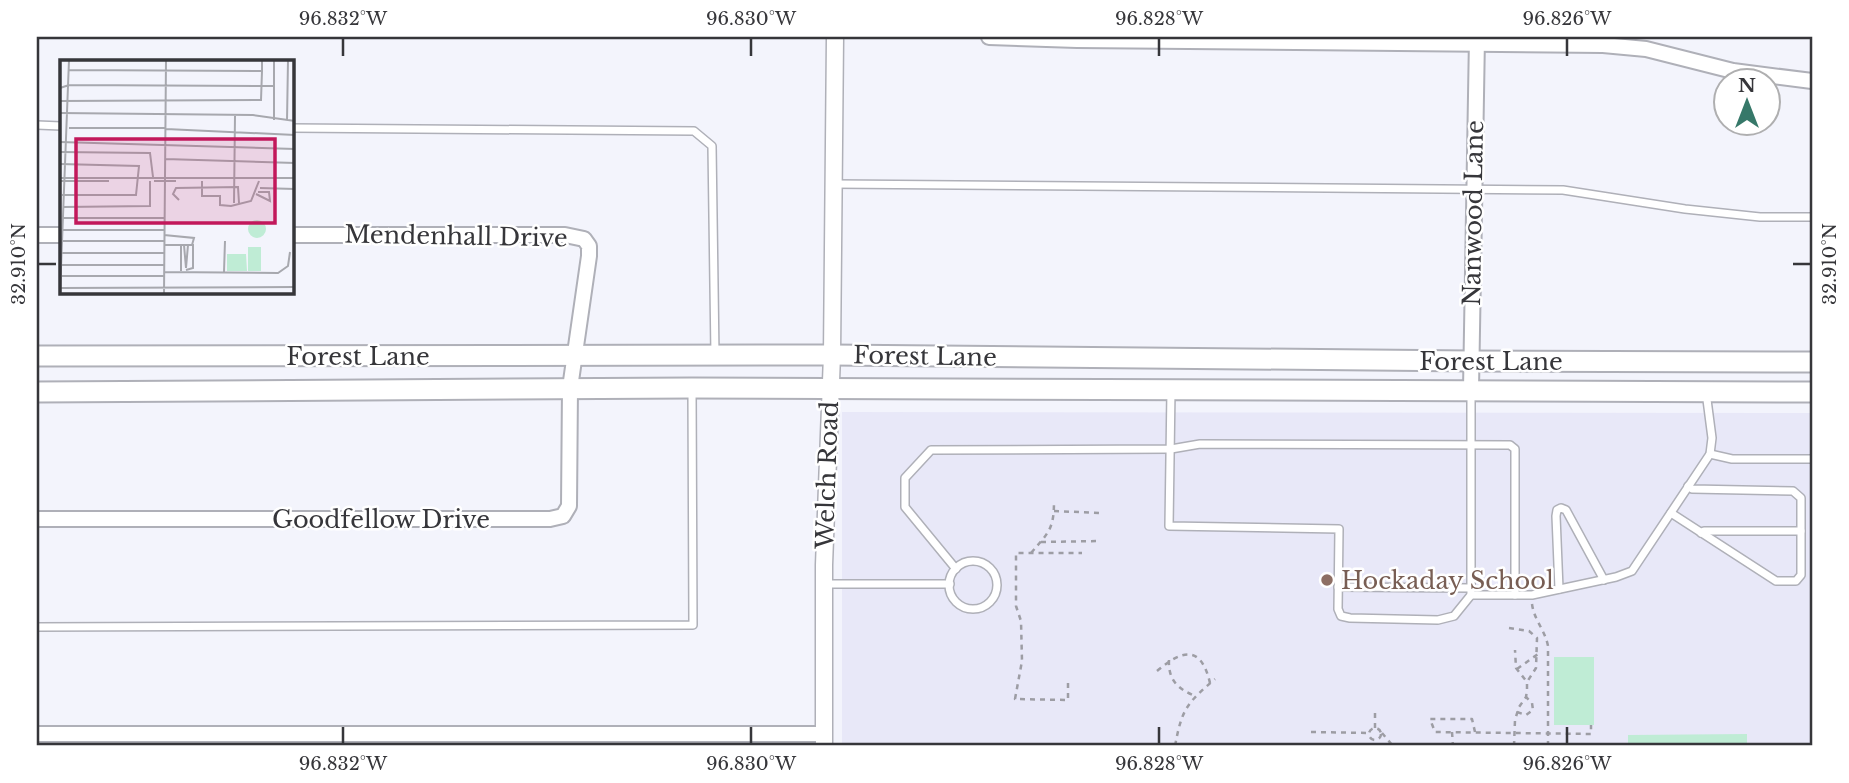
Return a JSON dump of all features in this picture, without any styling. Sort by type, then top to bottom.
[{"type":"main road","name":"Forest Lane","points":[[37,356],[832,355],[1812,362]]},
{"type":"main road","points":[[1171,358],[1171,389]]},
{"type":"main road","name":"Forest Lane","points":[[37,392],[570,388],[1812,392]]},
{"type":"street","name":"Welch Road","points":[[824,740],[824,584],[832,355],[835,37]]},
{"type":"street","points":[[989,37],[1077,40],[1477,40],[1603,45],[1646,49],[1733,71],[1812,81]]},
{"type":"street","name":"Nanwood Lane","points":[[1471,389],[1477,40]]},
{"type":"street","points":[[37,235],[60,235]]},
{"type":"street","name":"Mendenhall Drive","points":[[294,235],[565,235],[584,239],[589,246],[589,256],[576,356]]},
{"type":"street","name":"Goodfellow Drive","points":[[37,519],[550,519],[563,516],[569,506],[570,388],[576,356]]},
{"type":"street","points":[[37,734],[824,740]]},
{"type":"lane","points":[[37,125],[60,125]]},
{"type":"lane","points":[[294,128],[694,131],[712,146],[715,356]]},
{"type":"lane","points":[[833,184],[1563,190],[1722,213],[1812,217]]},
{"type":"lane","points":[[37,626],[693,625],[692,388]]},
{"type":"lane","points":[[1171,389],[1169,526],[1339,529],[1338,609],[1341,616],[1438,620],[1454,615],[1471,591],[1471,389]]},
{"type":"lane","points":[[1338,587],[1532,595],[1604,580],[1632,570],[1710,454],[1712,438],[1706,391]]},
{"type":"lane","points":[[956,569],[905,507],[905,478],[931,450],[1171,449],[1200,444],[1510,444],[1516,449],[1515,595]]},
{"type":"lane","points":[[1710,454],[1732,459],[1812,459]]},
{"type":"lane","points":[[1671,513],[1776,581],[1796,581],[1801,575],[1801,498],[1793,491],[1692,489],[1688,486]]},
{"type":"lane","points":[[1559,589],[1556,516],[1561,508],[1566,510],[1604,580]]},
{"type":"lane","points":[[1701,533],[1801,531]]},
{"type":"lane","points":[[969,561],[985,564],[995,575],[997,590],[989,603],[967,608],[954,599],[950,584],[956,569],[969,561]]},
{"type":"lane","points":[[824,584],[950,584]]},
{"type":"path","points":[[1030,553],[1052,526],[1054,501]]},
{"type":"path","points":[[1054,511],[1100,513]]},
{"type":"path","points":[[1041,542],[1099,541]]},
{"type":"path","points":[[1068,684],[1068,700],[1016,699],[1022,661],[1021,621],[1016,606],[1016,553],[1082,553]]},
{"type":"path","points":[[1524,604],[1533,604],[1535,619],[1546,634],[1548,746]]},
{"type":"path","points":[[1509,628],[1519,628],[1534,635],[1538,643],[1536,668],[1527,682],[1526,697],[1517,712],[1514,746]]},
{"type":"path","points":[[1515,650],[1517,670],[1527,682]]},
{"type":"path","points":[[1157,671],[1178,655],[1189,654],[1200,659],[1210,684]]},
{"type":"path","points":[[1517,670],[1538,654]]},
{"type":"path","points":[[1169,660],[1171,677],[1175,684],[1181,690],[1196,696]]},
{"type":"path","points":[[1515,660],[1522,664]]},
{"type":"path","points":[[1175,746],[1183,712],[1215,679]]},
{"type":"path","points":[[1517,712],[1526,715],[1533,710],[1532,703],[1526,697]]},
{"type":"path","points":[[1375,713],[1375,729]]},
{"type":"path","points":[[1475,732],[1472,719],[1430,719],[1436,732],[1591,734],[1591,725]]},
{"type":"path","points":[[1342,727],[1342,732]]},
{"type":"path","points":[[1375,729],[1389,738],[1393,746]]},
{"type":"path","points":[[1311,732],[1369,733],[1375,729]]},
{"type":"path","points":[[1452,732],[1453,746]]},
{"type":"path","points":[[1369,733],[1371,738],[1376,740],[1381,737],[1381,733]]},
{"type":"shaded area","name":"Hockaday School","points":[[842,412],[1812,413],[1812,746],[842,746]]},
{"type":"green space","points":[[1554,657],[1594,657],[1594,725],[1554,725]]},
{"type":"green space","points":[[1747,734],[1747,746],[1628,746],[1628,735]]},
{"type":"place","name":"Hockaday School","points":[[1327,580]]}]
